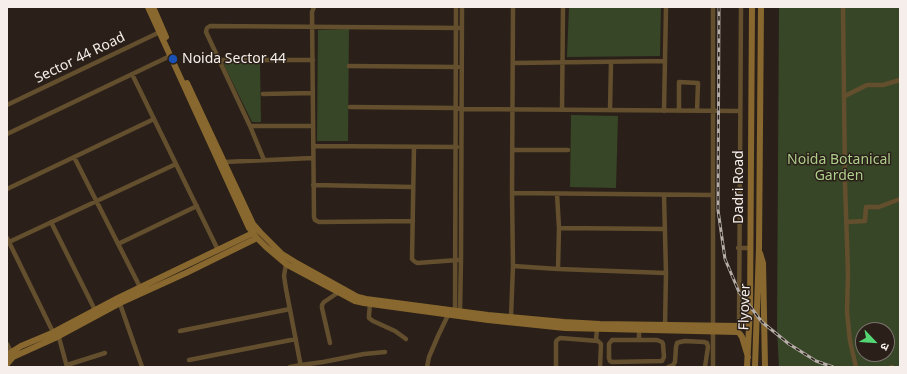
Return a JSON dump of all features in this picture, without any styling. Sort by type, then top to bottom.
[{"type":"street","points":[[148,7],[161,31],[253,224],[288,261],[339,292],[355,301],[370,304],[564,322],[665,328],[713,329],[739,332],[748,356]]},
{"type":"street","points":[[153,7],[170,56],[249,228],[255,236],[278,258],[288,261],[358,297],[366,299],[454,312],[488,320],[565,328],[639,330],[665,328]]},
{"type":"street","points":[[314,7],[312,12],[312,60],[313,185],[315,220],[319,222],[413,221]]},
{"type":"street","points":[[454,312],[456,7]]},
{"type":"street","points":[[427,367],[438,336],[454,312],[461,260],[462,7]]},
{"type":"street","points":[[511,317],[513,266],[512,150],[514,7]]},
{"type":"street","points":[[562,110],[563,7]]},
{"type":"street","points":[[664,111],[666,7]]},
{"type":"street","points":[[713,7],[713,367]]},
{"type":"street","points":[[738,326],[741,7]]},
{"type":"street","name":"Dadri Road","points":[[747,367],[750,248],[752,7]]},
{"type":"street","name":"Dadri Road","points":[[759,248],[761,7]]},
{"type":"street","points":[[843,7],[845,96],[844,142],[848,273],[847,312],[850,341],[856,367]]},
{"type":"street","points":[[264,160],[250,126],[206,32],[207,28],[210,26],[462,28]]},
{"type":"street","name":"Sector 44 Road","points":[[7,105],[161,31]]},
{"type":"street","points":[[7,134],[170,56]]},
{"type":"street","points":[[218,60],[312,60]]},
{"type":"street","points":[[513,63],[665,61]]},
{"type":"street","points":[[610,110],[611,62]]},
{"type":"street","points":[[349,66],[462,67]]},
{"type":"street","points":[[132,74],[218,250]]},
{"type":"street","points":[[845,96],[867,85],[883,85],[900,80]]},
{"type":"street","points":[[678,111],[679,82],[698,82],[697,111]]},
{"type":"street","points":[[262,94],[313,93]]},
{"type":"street","points":[[350,106],[513,110],[740,111]]},
{"type":"street","points":[[7,189],[154,119]]},
{"type":"street","points":[[250,126],[313,126]]},
{"type":"street","points":[[313,146],[462,147]]},
{"type":"street","points":[[414,147],[412,259],[417,263],[461,260]]},
{"type":"street","points":[[512,150],[568,150]]},
{"type":"street","points":[[74,157],[142,290]]},
{"type":"street","points":[[224,162],[313,158]]},
{"type":"street","points":[[105,353],[67,366],[56,333],[8,240],[51,222],[176,164]]},
{"type":"street","points":[[313,185],[413,187]]},
{"type":"street","points":[[512,194],[713,195]]},
{"type":"street","points":[[557,194],[558,269]]},
{"type":"street","points":[[664,195],[666,273],[665,328]]},
{"type":"street","points":[[846,222],[865,221],[866,207],[879,207],[900,199]]},
{"type":"street","points":[[118,244],[197,206]]},
{"type":"street","points":[[51,222],[97,312]]},
{"type":"street","points":[[558,228],[664,229]]},
{"type":"street","points":[[142,290],[218,250],[255,236]]},
{"type":"street","points":[[7,364],[13,357],[56,333],[255,236]]},
{"type":"street","points":[[738,248],[750,248]]},
{"type":"street","points":[[759,248],[763,263],[765,367]]},
{"type":"street","name":"Flyover","points":[[755,367],[759,248]]},
{"type":"street","points":[[288,261],[284,276],[301,366]]},
{"type":"street","points":[[513,266],[666,273]]},
{"type":"street","points":[[330,343],[322,305],[339,292]]},
{"type":"street","points":[[119,301],[142,367]]},
{"type":"street","points":[[370,304],[369,318],[372,321],[395,331],[406,339]]},
{"type":"street","points":[[180,331],[290,310]]},
{"type":"street","points":[[713,329],[738,326],[743,324],[749,318]]},
{"type":"street","points":[[596,340],[597,329]]},
{"type":"street","points":[[639,330],[639,340]]},
{"type":"street","points":[[8,349],[21,346],[56,333]]},
{"type":"street","points":[[189,360],[296,339]]},
{"type":"street","points":[[556,367],[556,342],[559,339],[596,340],[600,342],[600,367]]},
{"type":"street","points":[[612,340],[639,340],[656,340],[662,342],[662,361],[610,361],[609,344],[612,340]]},
{"type":"street","points":[[668,367],[673,365],[677,344],[685,341],[707,343],[708,347],[705,367]]},
{"type":"street","points":[[290,367],[364,354],[385,352]]},
{"type":"green space","points":[[569,7],[661,7],[660,56],[567,57]]},
{"type":"green space","name":"Noida Botanical Garden","points":[[779,7],[900,7],[900,367],[779,367],[777,329]]},
{"type":"green space","points":[[349,29],[348,141],[317,141],[318,30]]},
{"type":"green space","points":[[260,62],[261,122],[252,122],[223,63]]},
{"type":"green space","points":[[571,115],[618,116],[616,188],[570,187]]},
{"type":"railway","points":[[719,7],[718,210],[725,259],[739,292],[762,322],[789,344],[816,361],[833,367]]},
{"type":"place","name":"Noida Sector 44","points":[[173,59]]}]
